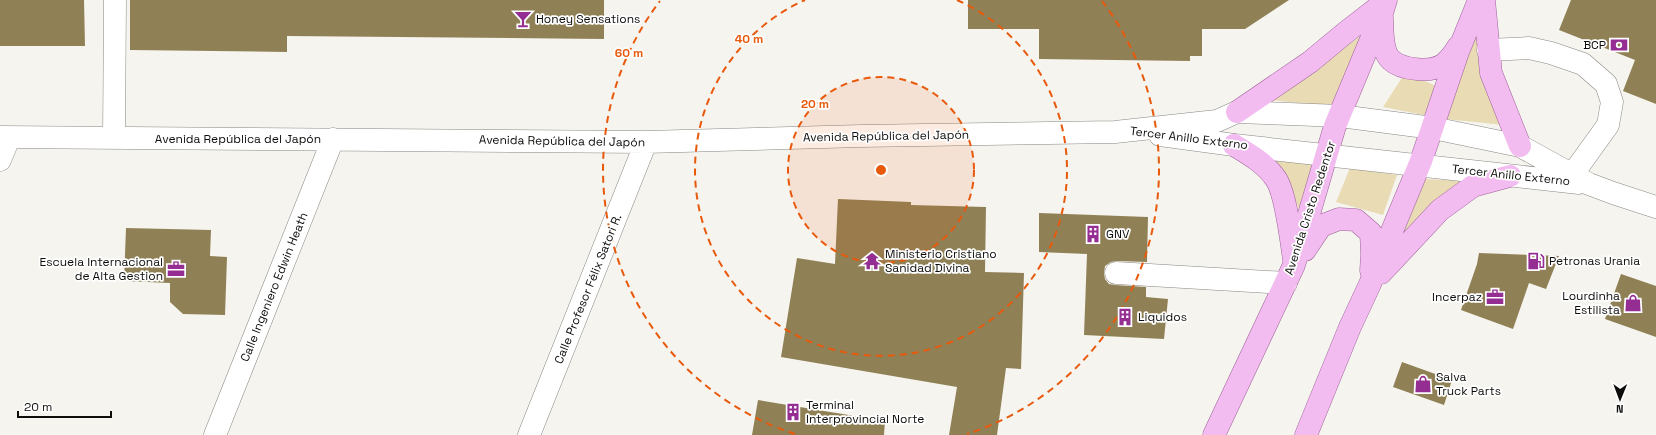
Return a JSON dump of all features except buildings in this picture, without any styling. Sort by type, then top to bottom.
[{"type":"main road","points":[[1384,5],[1385,49],[1391,60],[1406,68],[1424,70],[1444,65],[1455,51],[1479,0]]},
{"type":"main road","points":[[1484,0],[1491,73],[1520,146]]},
{"type":"main road","points":[[1237,112],[1310,62],[1384,5]]},
{"type":"main road","name":"Avenida Cristo Redentor","points":[[1214,435],[1290,274],[1340,116],[1384,5]]},
{"type":"main road","points":[[1306,435],[1419,165],[1465,32]]},
{"type":"main road","points":[[1234,145],[1258,160],[1277,179],[1285,204],[1290,274]]},
{"type":"main road","points":[[1370,284],[1440,210],[1473,186],[1510,176]]},
{"type":"main road","points":[[1290,274],[1321,226],[1339,219],[1356,220],[1371,233],[1372,254],[1370,284]]},
{"type":"street","points":[[114,138],[115,0]]},
{"type":"street","points":[[1488,50],[1529,48],[1551,53],[1584,64],[1606,84],[1612,102],[1608,124],[1580,179]]},
{"type":"street","name":"Tercer Anillo Externo","points":[[1123,130],[1217,121],[1237,112],[1340,116],[1433,128],[1520,146],[1580,179],[1656,207]]},
{"type":"street","name":"Avenida República del Japón","points":[[4,137],[646,142],[861,136],[1108,132],[1123,130]]},
{"type":"street","name":"Tercer Anillo Externo","points":[[1123,130],[1234,145],[1510,176],[1580,179]]},
{"type":"street","points":[[0,160],[4,137]]},
{"type":"street","name":"Calle Ingeniero Edwin Heath","points":[[215,435],[333,139]]},
{"type":"street","name":"Calle Profesor Félix Satori R.","points":[[529,435],[646,142]]},
{"type":"street","points":[[1116,273],[1290,274]]},
{"type":"shaded area","points":[[1369,30],[1333,107],[1271,100]]},
{"type":"shaded area","points":[[1474,31],[1504,125],[1445,119]]},
{"type":"shaded area","points":[[1405,73],[1439,87],[1424,115],[1383,107]]},
{"type":"shaded area","points":[[1261,154],[1317,163],[1302,218],[1292,191]]},
{"type":"shaded area","points":[[1350,168],[1397,175],[1383,215],[1336,202]]},
{"type":"shaded area","points":[[1421,179],[1471,181],[1389,252]]},
{"type":"place","name":"Honey Sensations","points":[[523,19]]},
{"type":"place","name":"BCP","points":[[1619,45]]},
{"type":"place","name":"GNV","points":[[1093,234]]},
{"type":"place","name":"Ministerio Cristiano Sanidad Divina","points":[[872,261]]},
{"type":"place","name":"Petronas Urania","points":[[1536,261]]},
{"type":"place","name":"Escuela Internacional de Alta Gestion","points":[[176,269]]},
{"type":"place","name":"Incerpaz","points":[[1495,297]]},
{"type":"place","name":"Lourdinha Estilista","points":[[1633,303]]},
{"type":"place","name":"Liquidos","points":[[1125,317]]},
{"type":"place","name":"Salva Truck Parts","points":[[1423,384]]},
{"type":"place","name":"Terminal Interprovincial Norte","points":[[793,412]]}]
